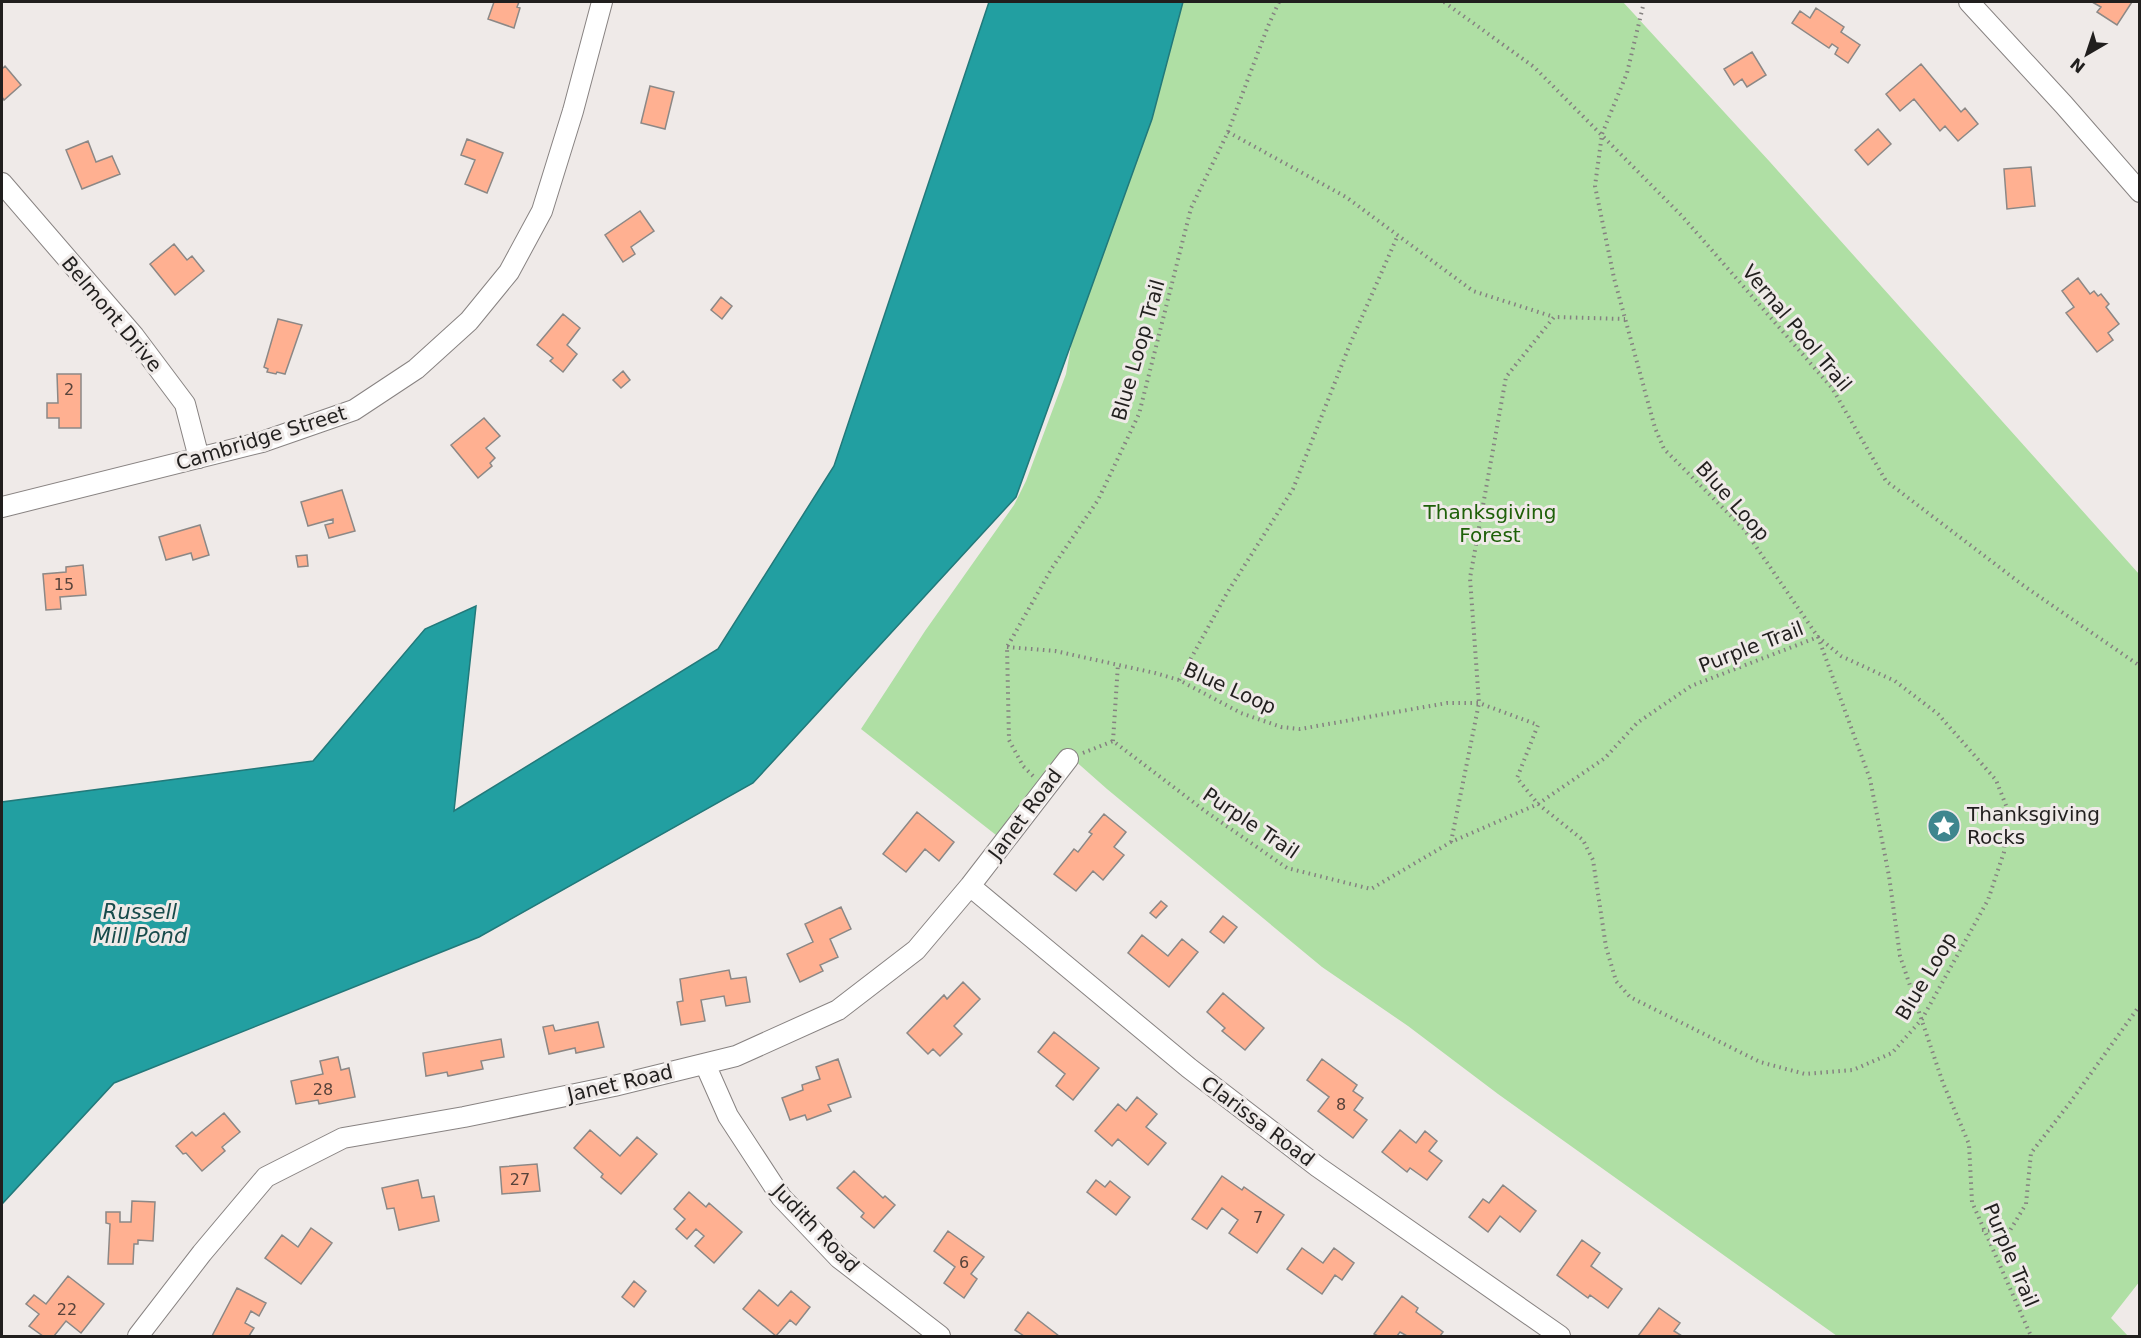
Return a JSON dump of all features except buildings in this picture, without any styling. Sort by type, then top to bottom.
[{"type":"street","name":"Cambridge Street","points":[[2,507],[262,442],[354,410],[416,369],[469,321],[508,272],[542,211],[573,111],[602,2]]},
{"type":"street","points":[[1969,2],[2064,105],[2139,192]]},
{"type":"street","name":"Belmont Drive","points":[[2,183],[134,336],[185,404],[199,458]]},
{"type":"street","name":"Janet Road","points":[[138,1336],[202,1253],[266,1177],[343,1138],[464,1117],[614,1086],[736,1056],[838,1010],[916,950],[970,886],[1068,759]]},
{"type":"street","name":"Clarissa Road","points":[[970,886],[1207,1083],[1318,1167],[1560,1336]]},
{"type":"street","name":"Judith Road","points":[[705,1064],[728,1116],[781,1197],[839,1258],[940,1336]]},
{"type":"path","name":"Blue Loop Trail","points":[[1007,647],[1052,568],[1098,500],[1139,414],[1191,208],[1228,132],[1279,2]]},
{"type":"path","name":"Vernal Pool Trail","points":[[1444,2],[1534,66],[1682,216],[1832,388],[1886,481],[2024,586],[2139,666]]},
{"type":"path","name":"Blue Loop","points":[[1007,647],[1055,651],[1179,680],[1241,713],[1281,727],[1300,729],[1447,703],[1479,703],[1538,724],[1517,778],[1538,804],[1583,840],[1593,860],[1606,947],[1616,981],[1630,997],[1760,1062],[1805,1074],[1853,1070],[1892,1053],[1922,1019],[1988,900],[2004,852],[2007,808],[1996,780],[1938,714],[1895,681],[1841,656],[1818,637],[1744,529],[1664,449],[1655,429],[1614,278],[1594,186],[1602,134],[1626,73],[1644,2]]},
{"type":"path","points":[[1228,132],[1346,197],[1473,291],[1554,317],[1625,319]]},
{"type":"path","points":[[1179,680],[1227,593],[1293,489],[1350,344],[1398,236]]},
{"type":"path","points":[[1451,842],[1479,703],[1470,578],[1506,377],[1554,317]]},
{"type":"path","name":"Purple Trail","points":[[1113,741],[1204,812],[1287,868],[1371,889],[1451,842],[1538,804],[1605,758],[1637,723],[1691,686],[1818,637],[1870,779],[1889,876],[1900,956],[1943,1083],[1969,1144],[1972,1202],[1982,1230],[2031,1336]]},
{"type":"path","points":[[1007,647],[1009,740],[1023,766],[1046,787]]},
{"type":"path","points":[[1068,759],[1113,741],[1118,664]]},
{"type":"path","points":[[1982,1230],[2009,1232],[2026,1204],[2031,1153],[2070,1104],[2139,1005]]},
{"type":"green space","name":"Thanksgiving Forest","points":[[1174,2],[1623,2],[1770,162],[2139,574],[2140,1281],[2111,1318],[2128,1336],[1837,1336],[1498,1094],[1408,1026],[1322,967],[1064,751],[996,835],[861,729],[925,631],[1014,505],[1026,481],[1066,374],[1075,323]]},
{"type":"water","name":"Russell Mill Pond","points":[[989,2],[1183,2],[1152,119],[1016,497],[753,783],[479,937],[114,1083],[2,1204],[2,802],[313,761],[425,629],[476,606],[454,811],[718,649],[834,466]]},
{"type":"place","name":"Thanksgiving Rocks","points":[[1944,826]]}]
